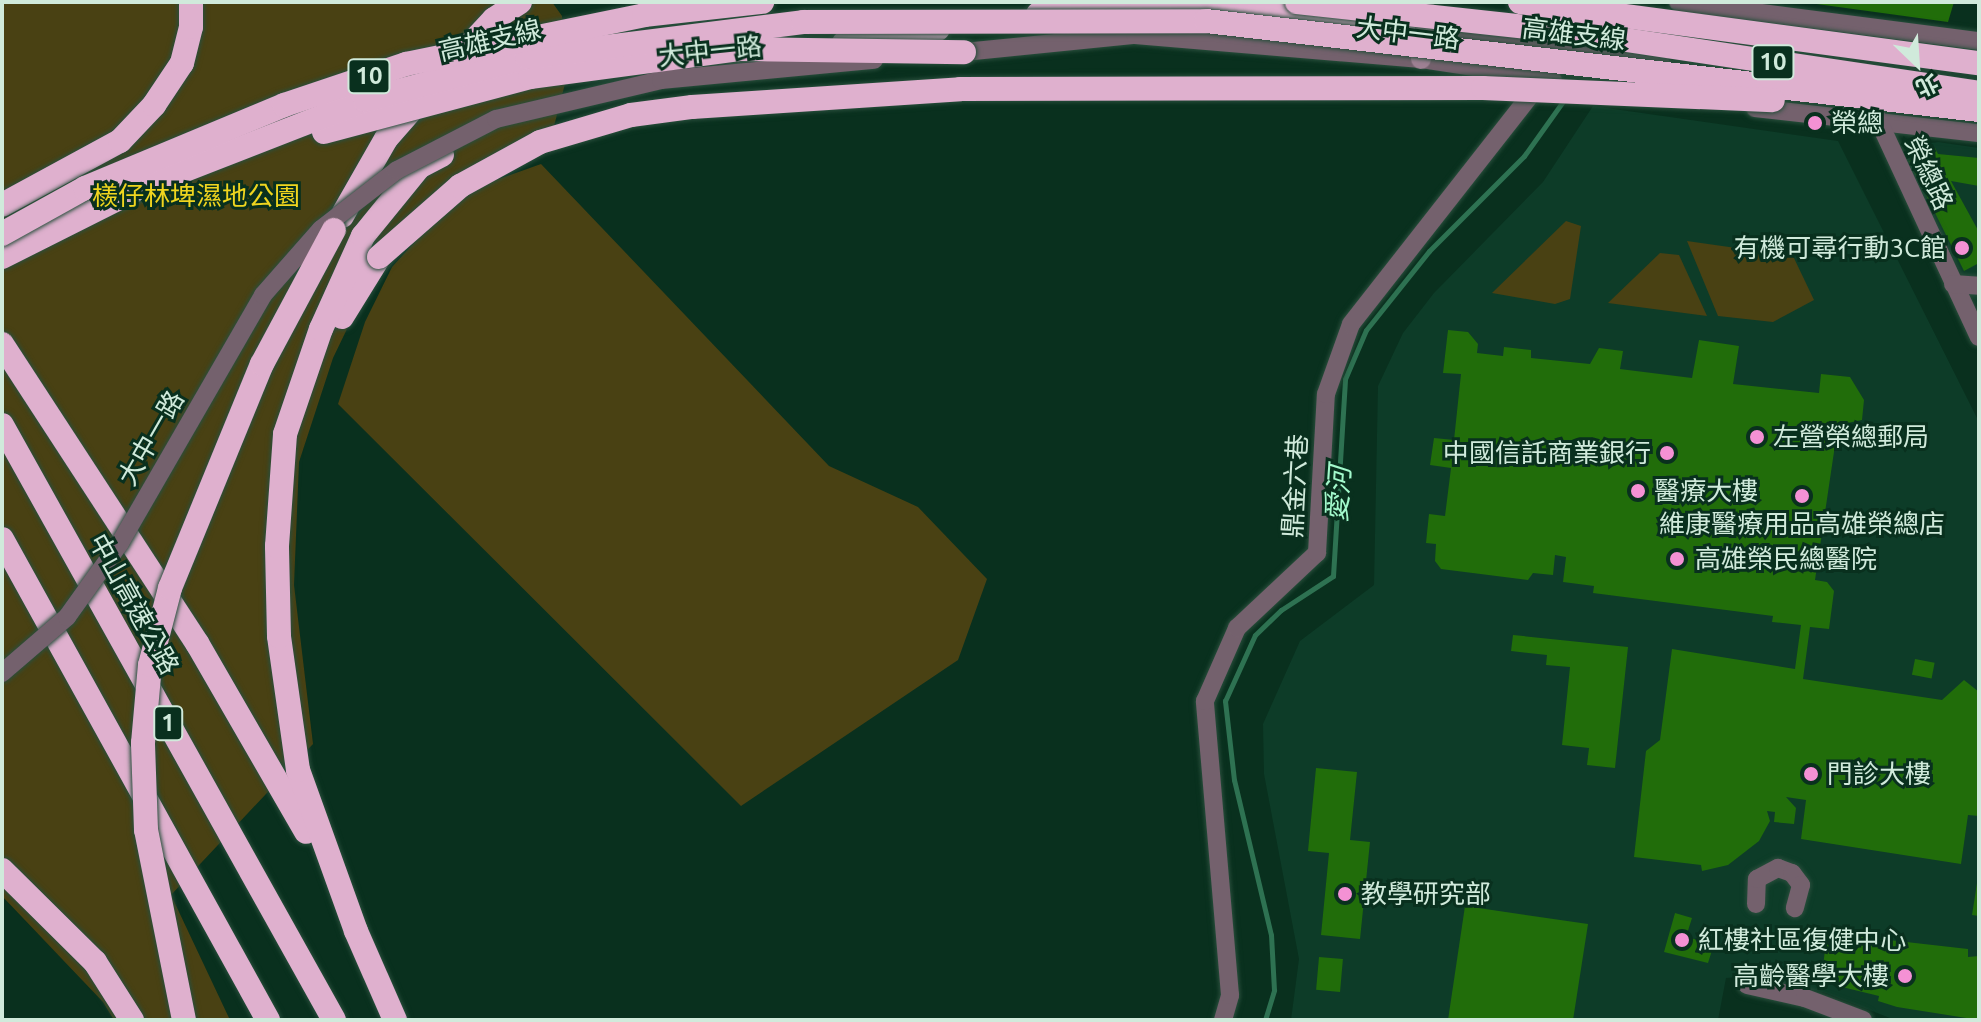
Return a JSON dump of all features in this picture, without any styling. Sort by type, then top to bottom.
[{"type":"highway","points":[[2,205],[120,141],[154,105],[182,63],[191,27],[191,2]]},
{"type":"highway","points":[[184,1020],[146,830],[143,743],[150,665],[170,588],[262,364],[386,139],[494,19],[520,2]]},
{"type":"highway","name":"高雄支線","points":[[2,234],[85,188],[284,105],[406,64],[644,15],[762,2]]},
{"type":"highway","name":"高雄支線","points":[[1297,2],[1979,93]]},
{"type":"highway","points":[[1520,2],[1979,63]]},
{"type":"highway","points":[[356,931],[296,755],[279,636],[277,546],[285,434],[321,329],[372,224],[419,167],[549,102],[672,72],[1103,4],[1244,11],[1412,29]]},
{"type":"highway","name":"高雄支線","points":[[2,257],[139,188],[365,100],[527,57],[803,22],[1206,21],[1979,111]]},
{"type":"highway","points":[[1571,40],[1649,28],[1979,74]]},
{"type":"highway","points":[[139,188],[205,177],[342,125],[530,77],[739,49],[964,52]]},
{"type":"highway","points":[[285,434],[346,307],[379,257],[460,186],[540,142],[631,115],[692,107],[960,89],[1283,88],[1483,88],[1979,111]]},
{"type":"highway","points":[[2,344],[206,657],[287,794],[356,931],[395,1020]]},
{"type":"highway","name":"中山高速公路","points":[[2,425],[334,1020]]},
{"type":"highway","name":"1","points":[[2,539],[268,1020]]},
{"type":"highway","points":[[2,870],[95,962],[132,1020]]},
{"type":"street","points":[[1421,59],[1412,29],[1424,2]]},
{"type":"street","name":"大中一路","points":[[1678,2],[1979,41]]},
{"type":"street","name":"大中一路","points":[[1784,16],[1863,70]]},
{"type":"street","name":"大中一路","points":[[1412,29],[1571,40],[1603,53],[1869,92]]},
{"type":"street","name":"大中一路","points":[[2,673],[67,617],[120,543],[263,295],[321,229],[397,170],[496,119],[661,80],[1135,35],[1421,59],[1686,99],[1979,133]]},
{"type":"street","name":"大中一路","points":[[1710,71],[1863,70],[1979,83]]},
{"type":"street","name":"榮總路","points":[[1863,70],[1876,121],[1979,337]]},
{"type":"street","points":[[1686,99],[1694,82],[1710,71]]},
{"type":"street","name":"鼎金六巷","points":[[1223,1020],[1230,995],[1205,701],[1237,628],[1317,553],[1326,394],[1351,324],[1544,78]]},
{"type":"street","points":[[1953,284],[1979,286]]},
{"type":"street","points":[[1756,904],[1757,879],[1778,868],[1792,873],[1801,885],[1795,908]]},
{"type":"street","points":[[1747,985],[1805,998],[1863,1020]]},
{"type":"shaded area","name":"高雄榮民總醫院","points":[[1593,106],[1838,141],[1979,422],[1979,1020],[1895,1020],[1826,993],[1752,976],[1726,978],[1718,1020],[1291,1020],[1299,959],[1264,774],[1263,724],[1300,641],[1374,585],[1378,386],[1403,333],[1434,293],[1543,182]]},
{"type":"shaded area","points":[[1938,142],[1979,148],[1979,309],[1903,159],[1911,146]]},
{"type":"green space","name":"檨仔林埤濕地公園","points":[[2,2],[552,2],[562,16],[566,80],[553,130],[437,190],[389,242],[333,358],[299,462],[294,585],[313,744],[171,895],[230,1020],[114,1020],[103,1002],[2,896]]},
{"type":"green space","points":[[541,164],[829,466],[918,507],[987,579],[958,660],[741,806],[338,404],[365,322],[392,267],[431,224],[476,187]]},
{"type":"green space","points":[[1566,221],[1581,226],[1570,299],[1555,304],[1492,293]]},
{"type":"green space","points":[[1687,241],[1793,256],[1814,300],[1773,322],[1718,316]]},
{"type":"green space","points":[[1660,253],[1679,255],[1707,316],[1608,303]]},
{"type":"building","points":[[1802,2],[1954,2],[1948,22]]},
{"type":"building","points":[[1935,148],[1938,154],[1979,158],[1979,186],[1951,181],[1979,232],[1979,263],[1964,271],[1909,161]]},
{"type":"building","points":[[1448,330],[1468,332],[1478,344],[1477,353],[1503,356],[1504,347],[1531,350],[1531,358],[1590,364],[1599,348],[1623,351],[1620,369],[1692,378],[1699,340],[1739,346],[1733,384],[1819,393],[1821,374],[1850,377],[1864,400],[1862,420],[1838,425],[1815,580],[1827,582],[1834,591],[1829,629],[1810,627],[1803,679],[1942,700],[1964,680],[1979,692],[1979,816],[1968,815],[1961,864],[1801,839],[1806,800],[1786,797],[1796,808],[1794,824],[1774,822],[1775,812],[1767,811],[1770,821],[1759,841],[1728,865],[1702,871],[1701,865],[1634,857],[1646,751],[1660,740],[1672,649],[1795,669],[1801,625],[1772,622],[1773,616],[1593,593],[1594,586],[1563,582],[1566,557],[1555,555],[1553,575],[1533,573],[1528,580],[1441,569],[1435,561],[1436,544],[1426,543],[1429,514],[1445,516],[1451,468],[1430,465],[1434,438],[1454,440],[1461,374],[1443,373]]},
{"type":"building","points":[[1513,635],[1628,647],[1615,768],[1587,765],[1589,748],[1562,745],[1570,667],[1546,665],[1547,655],[1511,651]]},
{"type":"building","points":[[1915,659],[1935,663],[1932,679],[1912,675]]},
{"type":"building","name":"教學研究部","points":[[1316,768],[1357,772],[1350,840],[1370,842],[1360,939],[1321,935],[1329,853],[1308,851]]},
{"type":"building","points":[[1979,883],[1979,916],[1972,915]]},
{"type":"building","points":[[1465,906],[1588,924],[1573,1020],[1448,1020]]},
{"type":"building","name":"紅樓社區復健中心","points":[[1675,913],[1692,918],[1686,937],[1714,944],[1708,963],[1664,952]]},
{"type":"building","name":"高齡醫學大樓","points":[[1827,933],[1968,949],[1968,957],[1979,956],[1979,1020],[1897,1007],[1878,1001],[1879,996],[1838,986],[1839,978],[1822,975]]},
{"type":"building","points":[[1319,957],[1343,959],[1340,992],[1316,990]]},
{"type":"waterway","name":"愛河","points":[[1265,1020],[1274,990],[1271,935],[1234,780],[1225,701],[1255,635],[1281,610],[1333,576],[1345,379],[1366,330],[1429,251],[1524,156],[1564,100]]},
{"type":"place","name":"榮總","points":[[1815,123]]},
{"type":"place","name":"有機可尋行動3C館","points":[[1962,248]]},
{"type":"place","name":"左營榮總郵局","points":[[1757,437]]},
{"type":"place","name":"中國信託商業銀行","points":[[1667,453]]},
{"type":"place","name":"醫療大樓","points":[[1638,491]]},
{"type":"place","name":"維康醫療用品高雄榮總店","points":[[1802,496]]},
{"type":"place","name":"高雄榮民總醫院","points":[[1677,559]]},
{"type":"place","name":"門診大樓","points":[[1811,774]]},
{"type":"place","name":"教學研究部","points":[[1345,894]]},
{"type":"place","name":"紅樓社區復健中心","points":[[1682,940]]},
{"type":"place","name":"高齡醫學大樓","points":[[1905,976]]}]
